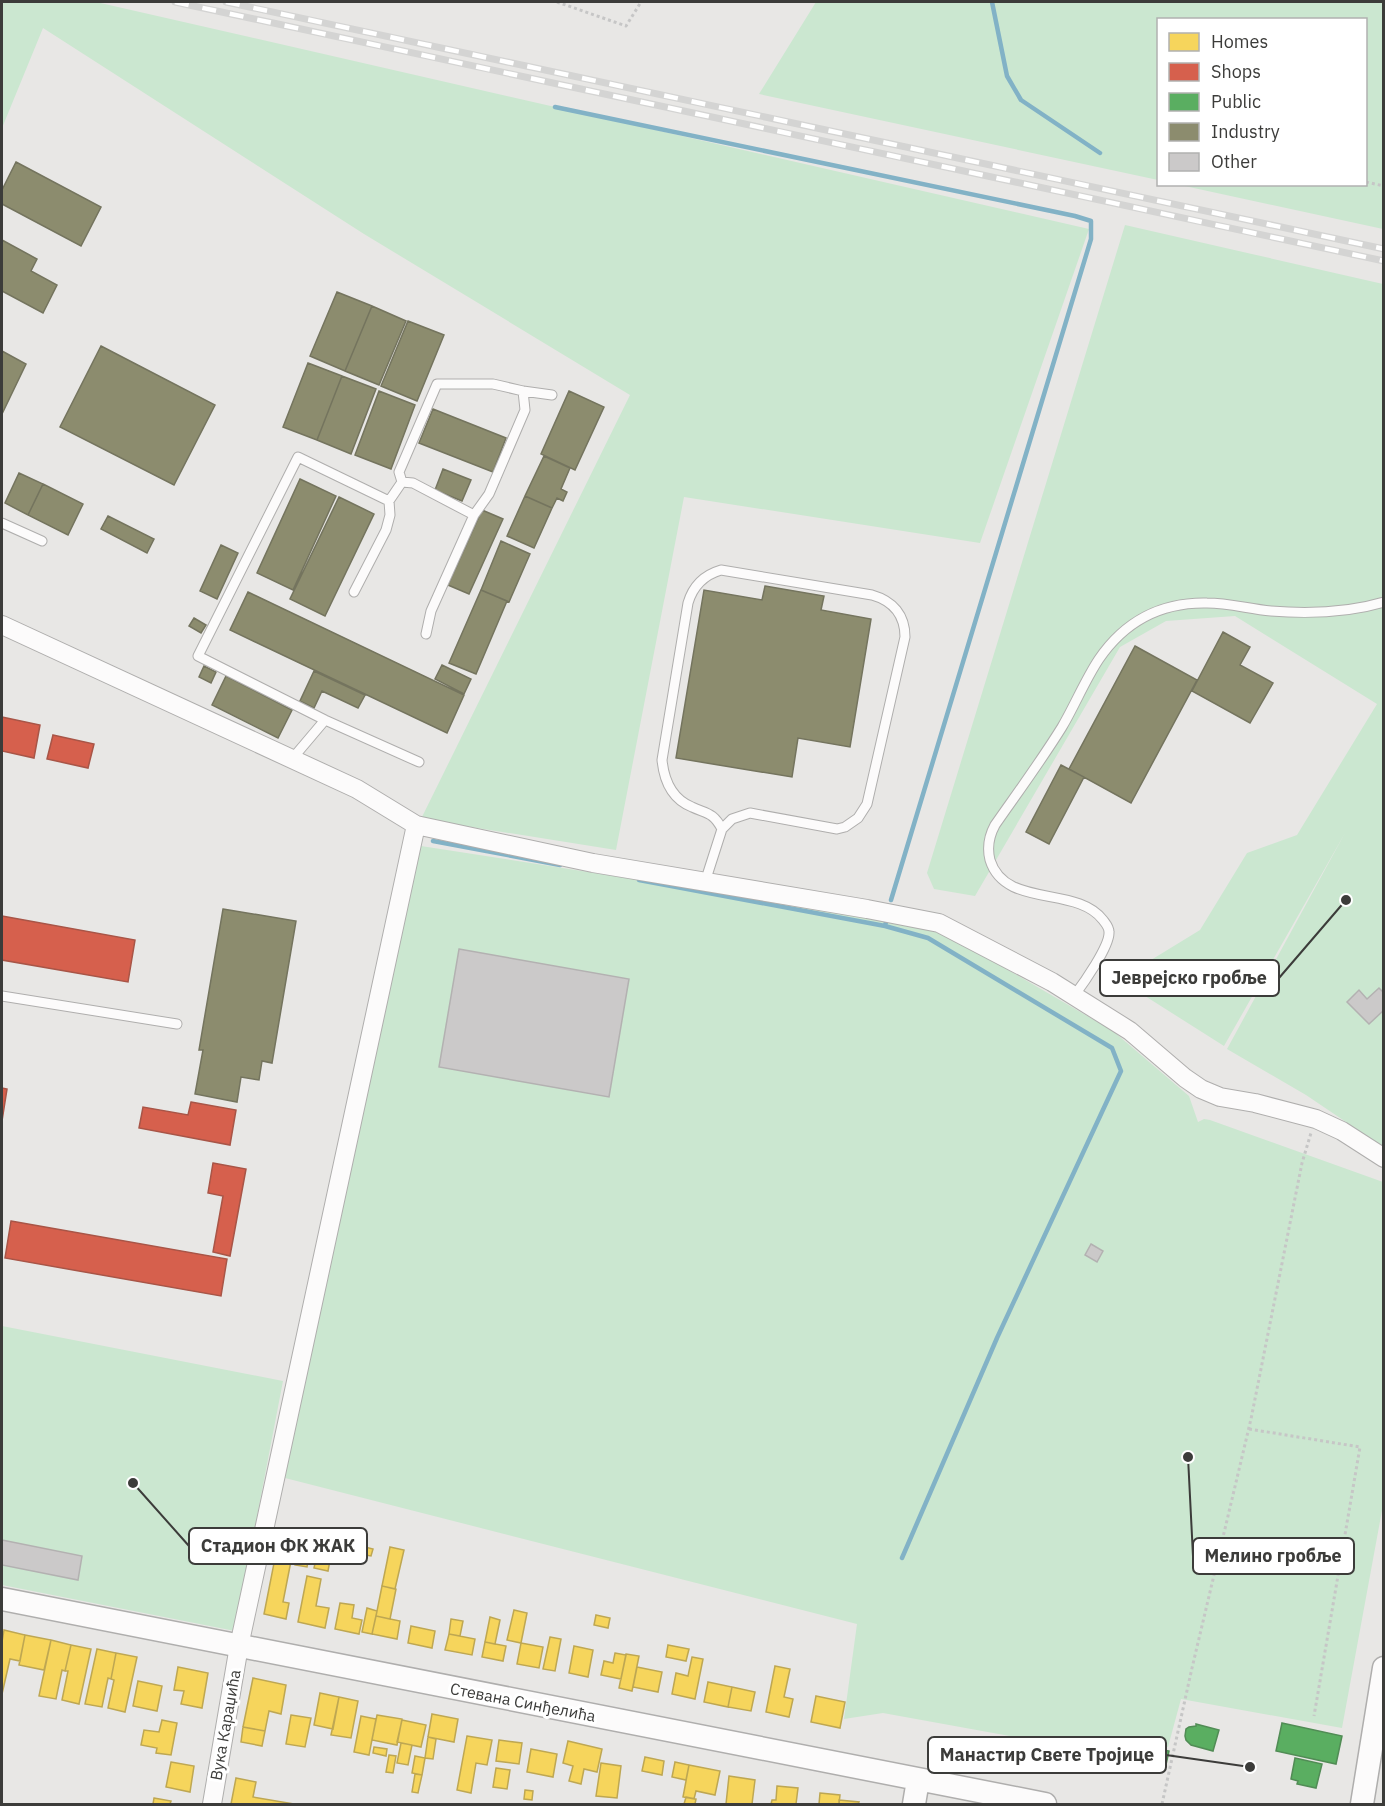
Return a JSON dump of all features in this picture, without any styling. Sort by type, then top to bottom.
[{"type":"street","points":[[2,625],[357,789],[416,825],[593,863],[939,923],[1052,982],[1130,1031],[1201,1089],[1220,1096],[1316,1119],[1342,1131],[1383,1158]]},
{"type":"street","name":"Вука Караџића","points":[[212,1804],[239,1646],[416,825]]},
{"type":"street","name":"Стевана Синђелића","points":[[2,1599],[1044,1804]]},
{"type":"street","points":[[1362,1804],[1383,1668]]},
{"type":"street","points":[[914,1804],[918,1780]]},
{"type":"lane","points":[[402,482],[399,472],[437,384],[493,384],[552,395]]},
{"type":"lane","points":[[426,634],[431,611],[474,515],[489,494],[525,410],[523,391]]},
{"type":"lane","points":[[389,501],[298,457],[198,656],[325,720],[419,762]]},
{"type":"lane","points":[[354,592],[386,530],[390,515],[389,501],[402,482]]},
{"type":"lane","points":[[402,482],[413,483],[474,515]]},
{"type":"lane","points":[[2,523],[42,541]]},
{"type":"lane","points":[[705,882],[722,829],[732,819],[750,813],[837,829],[852,823],[863,812],[867,804],[905,638],[902,618],[892,604],[872,595],[721,570],[706,577],[694,588],[688,603],[662,760],[663,769],[669,786],[680,800],[694,809],[709,813],[717,819],[722,829]]},
{"type":"lane","points":[[1074,996],[1100,955],[1108,938],[1108,927],[1098,914],[1087,907],[1023,891],[1007,883],[1000,877],[991,862],[988,847],[995,825],[1045,754],[1107,648],[1138,619],[1176,606],[1207,603],[1270,611],[1314,613],[1358,608],[1383,602]]},
{"type":"lane","points":[[292,759],[325,720]]},
{"type":"lane","points":[[2,996],[177,1024]]},
{"type":"path","points":[[557,2],[626,26],[641,2]]},
{"type":"path","points":[[1367,182],[1383,186]]},
{"type":"path","points":[[1162,1804],[1249,1429],[1302,1163],[1316,1119]]},
{"type":"path","points":[[1249,1429],[1360,1447],[1314,1716]]},
{"type":"green space","points":[[2,2],[96,2],[1089,229],[980,543],[684,497],[616,850],[421,819],[630,395],[364,234],[43,28],[2,128]]},
{"type":"green space","points":[[816,2],[1383,2],[1383,229],[1185,186],[1367,186],[1367,18],[1157,18],[1157,180],[759,94]]},
{"type":"green space","points":[[1125,225],[1383,284],[1383,1147],[1306,1095],[1227,1049],[1345,833],[1224,1046],[1134,989],[1151,960],[1200,930],[1247,853],[1297,835],[1377,704],[1235,616],[1166,621],[1120,647],[975,896],[934,889],[927,873]]},
{"type":"green space","points":[[408,844],[931,925],[1113,1031],[1189,1096],[1198,1122],[1204,1119],[1210,1120],[1383,1182],[1383,1505],[1342,1728],[1181,1699],[1168,1747],[1118,1736],[1114,1755],[883,1713],[844,1719],[857,1624],[285,1478]]},
{"type":"green space","points":[[2,1326],[283,1381],[235,1631],[2,1585]]},
{"type":"building: Homes","points":[[319,1546],[332,1549],[328,1571],[314,1568]]},
{"type":"building: Homes","points":[[361,1546],[373,1549],[371,1556],[359,1554]]},
{"type":"building: Homes","points":[[390,1547],[404,1550],[395,1589],[382,1586]]},
{"type":"building: Homes","points":[[297,1553],[309,1555],[307,1567],[295,1565]]},
{"type":"building: Homes","points":[[275,1558],[291,1561],[283,1602],[289,1603],[286,1619],[264,1614]]},
{"type":"building: Homes","points":[[307,1576],[321,1579],[316,1606],[329,1608],[325,1628],[298,1622]]},
{"type":"building: Homes","points":[[382,1586],[396,1589],[390,1619],[376,1616]]},
{"type":"building: Homes","points":[[340,1603],[354,1605],[352,1618],[362,1620],[359,1634],[335,1629]]},
{"type":"building: Homes","points":[[367,1608],[377,1611],[372,1634],[362,1632]]},
{"type":"building: Homes","points":[[514,1610],[527,1613],[521,1643],[507,1640]]},
{"type":"building: Homes","points":[[596,1615],[610,1618],[608,1628],[594,1625]]},
{"type":"building: Homes","points":[[376,1616],[400,1621],[397,1639],[372,1634]]},
{"type":"building: Homes","points":[[490,1617],[500,1620],[495,1644],[485,1642]]},
{"type":"building: Homes","points":[[451,1619],[463,1621],[460,1636],[449,1634]]},
{"type":"building: Homes","points":[[411,1626],[435,1631],[432,1648],[408,1643]]},
{"type":"building: Homes","points":[[4,1630],[25,1635],[20,1661],[10,1659],[2,1694],[2,1642]]},
{"type":"building: Homes","points":[[449,1634],[475,1639],[472,1655],[445,1650]]},
{"type":"building: Homes","points":[[25,1635],[51,1640],[44,1670],[19,1665]]},
{"type":"building: Homes","points":[[550,1637],[561,1639],[555,1671],[543,1669]]},
{"type":"building: Homes","points":[[51,1640],[71,1645],[65,1671],[62,1670],[56,1699],[39,1696]]},
{"type":"building: Homes","points":[[485,1642],[506,1646],[503,1661],[482,1657]]},
{"type":"building: Homes","points":[[521,1643],[543,1647],[539,1668],[517,1664]]},
{"type":"building: Homes","points":[[71,1645],[91,1649],[79,1704],[62,1700]]},
{"type":"building: Homes","points":[[668,1645],[689,1649],[686,1661],[666,1657]]},
{"type":"building: Homes","points":[[574,1646],[593,1650],[588,1677],[569,1673]]},
{"type":"building: Homes","points":[[97,1649],[116,1653],[102,1707],[85,1704]]},
{"type":"building: Homes","points":[[116,1653],[137,1657],[125,1712],[108,1708],[114,1680],[111,1679]]},
{"type":"building: Homes","points":[[615,1653],[626,1655],[621,1679],[601,1675],[604,1661],[613,1663]]},
{"type":"building: Homes","points":[[626,1654],[639,1656],[632,1691],[619,1688]]},
{"type":"building: Homes","points":[[692,1657],[703,1659],[695,1699],[672,1694],[676,1673],[688,1676]]},
{"type":"building: Homes","points":[[775,1666],[790,1669],[784,1697],[793,1699],[789,1717],[766,1712]]},
{"type":"building: Homes","points":[[178,1667],[208,1673],[202,1708],[181,1704],[184,1691],[174,1690]]},
{"type":"building: Homes","points":[[637,1667],[662,1672],[658,1692],[633,1687]]},
{"type":"building: Homes","points":[[253,1678],[286,1685],[281,1714],[269,1711],[265,1731],[243,1727]]},
{"type":"building: Homes","points":[[138,1681],[162,1686],[157,1711],[133,1706]]},
{"type":"building: Homes","points":[[708,1682],[732,1687],[728,1707],[704,1702]]},
{"type":"building: Homes","points":[[732,1687],[755,1692],[751,1711],[728,1707]]},
{"type":"building: Homes","points":[[320,1693],[339,1697],[333,1729],[314,1725]]},
{"type":"building: Homes","points":[[816,1696],[845,1702],[840,1728],[811,1722]]},
{"type":"building: Homes","points":[[339,1697],[358,1701],[351,1738],[331,1735]]},
{"type":"building: Homes","points":[[432,1714],[458,1719],[454,1742],[428,1737]]},
{"type":"building: Homes","points":[[291,1715],[311,1718],[305,1747],[286,1744]]},
{"type":"building: Homes","points":[[377,1715],[402,1719],[397,1745],[372,1740]]},
{"type":"building: Homes","points":[[361,1716],[376,1719],[369,1755],[354,1752]]},
{"type":"building: Homes","points":[[162,1720],[177,1723],[171,1755],[156,1753],[157,1748],[141,1745],[144,1730],[159,1732]]},
{"type":"building: Homes","points":[[402,1720],[426,1725],[421,1747],[397,1742]]},
{"type":"building: Homes","points":[[243,1727],[265,1731],[262,1746],[241,1742]]},
{"type":"building: Homes","points":[[467,1736],[492,1740],[487,1765],[476,1763],[471,1793],[457,1790]]},
{"type":"building: Homes","points":[[428,1737],[436,1739],[433,1759],[425,1758]]},
{"type":"building: Homes","points":[[499,1740],[522,1743],[519,1764],[496,1761]]},
{"type":"building: Homes","points":[[568,1741],[602,1749],[597,1772],[584,1769],[581,1784],[569,1781],[573,1766],[563,1763]]},
{"type":"building: Homes","points":[[401,1743],[412,1745],[408,1765],[397,1763]]},
{"type":"building: Homes","points":[[374,1747],[387,1749],[386,1756],[373,1753]]},
{"type":"building: Homes","points":[[531,1749],[557,1754],[553,1777],[527,1772]]},
{"type":"building: Homes","points":[[389,1755],[396,1756],[393,1773],[386,1772]]},
{"type":"building: Homes","points":[[415,1756],[425,1758],[422,1775],[412,1773]]},
{"type":"building: Homes","points":[[645,1757],[664,1761],[662,1775],[642,1771]]},
{"type":"building: Homes","points":[[171,1762],[194,1766],[190,1792],[166,1787]]},
{"type":"building: Homes","points":[[675,1762],[689,1765],[686,1780],[672,1777]]},
{"type":"building: Homes","points":[[601,1763],[621,1766],[617,1798],[596,1796]]},
{"type":"building: Homes","points":[[689,1765],[720,1771],[715,1795],[696,1791],[694,1799],[683,1797]]},
{"type":"building: Homes","points":[[496,1768],[510,1770],[507,1789],[493,1787]]},
{"type":"building: Homes","points":[[415,1774],[422,1775],[418,1793],[412,1792]]},
{"type":"building: Homes","points":[[729,1776],[755,1780],[752,1804],[726,1804]]},
{"type":"building: Homes","points":[[236,1778],[256,1782],[253,1797],[294,1804],[231,1804]]},
{"type":"building: Homes","points":[[777,1786],[798,1788],[796,1804],[771,1804],[772,1800],[776,1800]]},
{"type":"building: Homes","points":[[525,1790],[533,1791],[532,1800],[524,1799]]},
{"type":"building: Homes","points":[[820,1793],[840,1795],[839,1804],[819,1804]]},
{"type":"building: Homes","points":[[686,1797],[696,1799],[695,1804],[684,1804]]},
{"type":"building: Homes","points":[[154,1798],[171,1801],[170,1804],[153,1804]]},
{"type":"building: Homes","points":[[839,1800],[859,1802],[858,1804],[839,1804]]},
{"type":"building: Shops","points":[[2,717],[40,725],[34,758],[2,751]]},
{"type":"building: Shops","points":[[53,735],[94,744],[88,768],[47,759]]},
{"type":"building: Shops","points":[[2,916],[135,940],[128,982],[2,960]]},
{"type":"building: Shops","points":[[2,1088],[7,1089],[2,1121]]},
{"type":"building: Shops","points":[[191,1102],[236,1110],[230,1145],[139,1128],[143,1107],[188,1115]]},
{"type":"building: Shops","points":[[213,1163],[246,1169],[230,1256],[213,1252],[223,1196],[208,1193]]},
{"type":"building: Shops","points":[[11,1221],[227,1259],[221,1296],[5,1258]]},
{"type":"building: Public","points":[[1282,1723],[1342,1736],[1336,1764],[1276,1751]]},
{"type":"building: Public","points":[[1196,1724],[1219,1730],[1213,1751],[1191,1745],[1186,1740],[1186,1729]]},
{"type":"building: Public","points":[[1136,1744],[1169,1751],[1165,1769],[1132,1762]]},
{"type":"building: Public","points":[[1295,1758],[1322,1764],[1316,1788],[1297,1784],[1298,1781],[1291,1779]]},
{"type":"building: Industry","points":[[16,162],[101,207],[81,246],[2,204],[2,190]]},
{"type":"building: Industry","points":[[2,240],[37,259],[31,271],[57,285],[43,313],[2,291]]},
{"type":"building: Industry","points":[[337,292],[372,306],[345,371],[310,356]]},
{"type":"building: Industry","points":[[372,306],[406,321],[379,385],[345,371]]},
{"type":"building: Industry","points":[[408,321],[444,335],[417,401],[381,386]]},
{"type":"building: Industry","points":[[101,346],[215,405],[174,485],[60,427]]},
{"type":"building: Industry","points":[[2,351],[26,364],[2,414]]},
{"type":"building: Industry","points":[[308,363],[342,376],[317,440],[283,427]]},
{"type":"building: Industry","points":[[342,376],[376,389],[351,454],[317,440]]},
{"type":"building: Industry","points":[[379,391],[415,405],[391,469],[355,455]]},
{"type":"building: Industry","points":[[569,391],[604,407],[575,470],[541,454]]},
{"type":"building: Industry","points":[[433,409],[506,438],[493,472],[419,443]]},
{"type":"building: Industry","points":[[544,456],[570,468],[561,489],[567,492],[563,501],[557,498],[552,508],[525,496]]},
{"type":"building: Industry","points":[[443,469],[471,480],[462,501],[435,490]]},
{"type":"building: Industry","points":[[19,473],[43,484],[28,515],[5,503]]},
{"type":"building: Industry","points":[[300,479],[336,496],[293,590],[257,573]]},
{"type":"building: Industry","points":[[43,484],[83,504],[68,535],[28,515]]},
{"type":"building: Industry","points":[[525,496],[552,508],[534,548],[507,536]]},
{"type":"building: Industry","points":[[339,497],[374,514],[325,616],[290,599]]},
{"type":"building: Industry","points":[[482,510],[503,519],[469,594],[448,585]]},
{"type":"building: Industry","points":[[108,516],[154,539],[147,553],[101,529]]},
{"type":"building: Industry","points":[[501,541],[530,554],[509,602],[481,590]]},
{"type":"building: Industry","points":[[221,545],[238,553],[217,599],[200,591]]},
{"type":"building: Industry","points":[[765,586],[824,596],[821,610],[871,619],[850,747],[798,738],[792,777],[676,758],[704,590],[762,600]]},
{"type":"building: Industry","points":[[481,590],[507,601],[476,674],[449,663]]},
{"type":"building: Industry","points":[[248,592],[464,695],[447,733],[230,630]]},
{"type":"building: Industry","points":[[194,618],[206,625],[201,633],[189,626]]},
{"type":"building: Industry","points":[[1223,632],[1250,647],[1240,665],[1273,683],[1250,723],[1192,691]]},
{"type":"building: Industry","points":[[1135,646],[1197,680],[1131,803],[1069,769]]},
{"type":"building: Industry","points":[[442,665],[471,679],[464,694],[435,679]]},
{"type":"building: Industry","points":[[204,666],[216,672],[211,683],[199,677]]},
{"type":"building: Industry","points":[[314,671],[365,695],[358,708],[322,691],[314,708],[300,701]]},
{"type":"building: Industry","points":[[226,676],[292,710],[278,738],[212,705]]},
{"type":"building: Industry","points":[[1061,765],[1084,777],[1049,844],[1026,832]]},
{"type":"building: Industry","points":[[223,909],[296,921],[272,1063],[262,1061],[259,1080],[241,1077],[237,1102],[195,1094],[203,1050],[199,1050]]},
{"type":"building: Other","points":[[459,949],[629,979],[609,1097],[439,1067]]},
{"type":"building: Other","points":[[1379,988],[1384,993],[1384,1010],[1369,1024],[1347,1002],[1359,990],[1367,999]]},
{"type":"building: Other","points":[[1091,1244],[1103,1251],[1097,1262],[1085,1255]]},
{"type":"building: Other","points":[[2,1540],[82,1556],[78,1580],[2,1565]]},
{"type":"waterway","points":[[992,2],[1007,76],[1021,100],[1100,153]]},
{"type":"waterway","points":[[555,107],[1091,221],[1091,239],[891,900]]},
{"type":"waterway","points":[[433,841],[560,865]]},
{"type":"waterway","points":[[639,880],[885,926]]},
{"type":"waterway","points":[[886,922],[885,926],[928,938],[1112,1048],[1121,1071],[997,1338],[902,1558]]},
{"type":"railway","points":[[175,2],[1384,261]]},
{"type":"railway","points":[[226,2],[1384,249]]},
{"type":"place","name":"Јеврејско гробље","points":[[1346,900]]},
{"type":"place","name":"Мелино гробље","points":[[1188,1457]]},
{"type":"place","name":"Стадион ФК ЖАК","points":[[133,1483]]},
{"type":"place","name":"Манастир Свете Тројице","points":[[1250,1767]]}]
